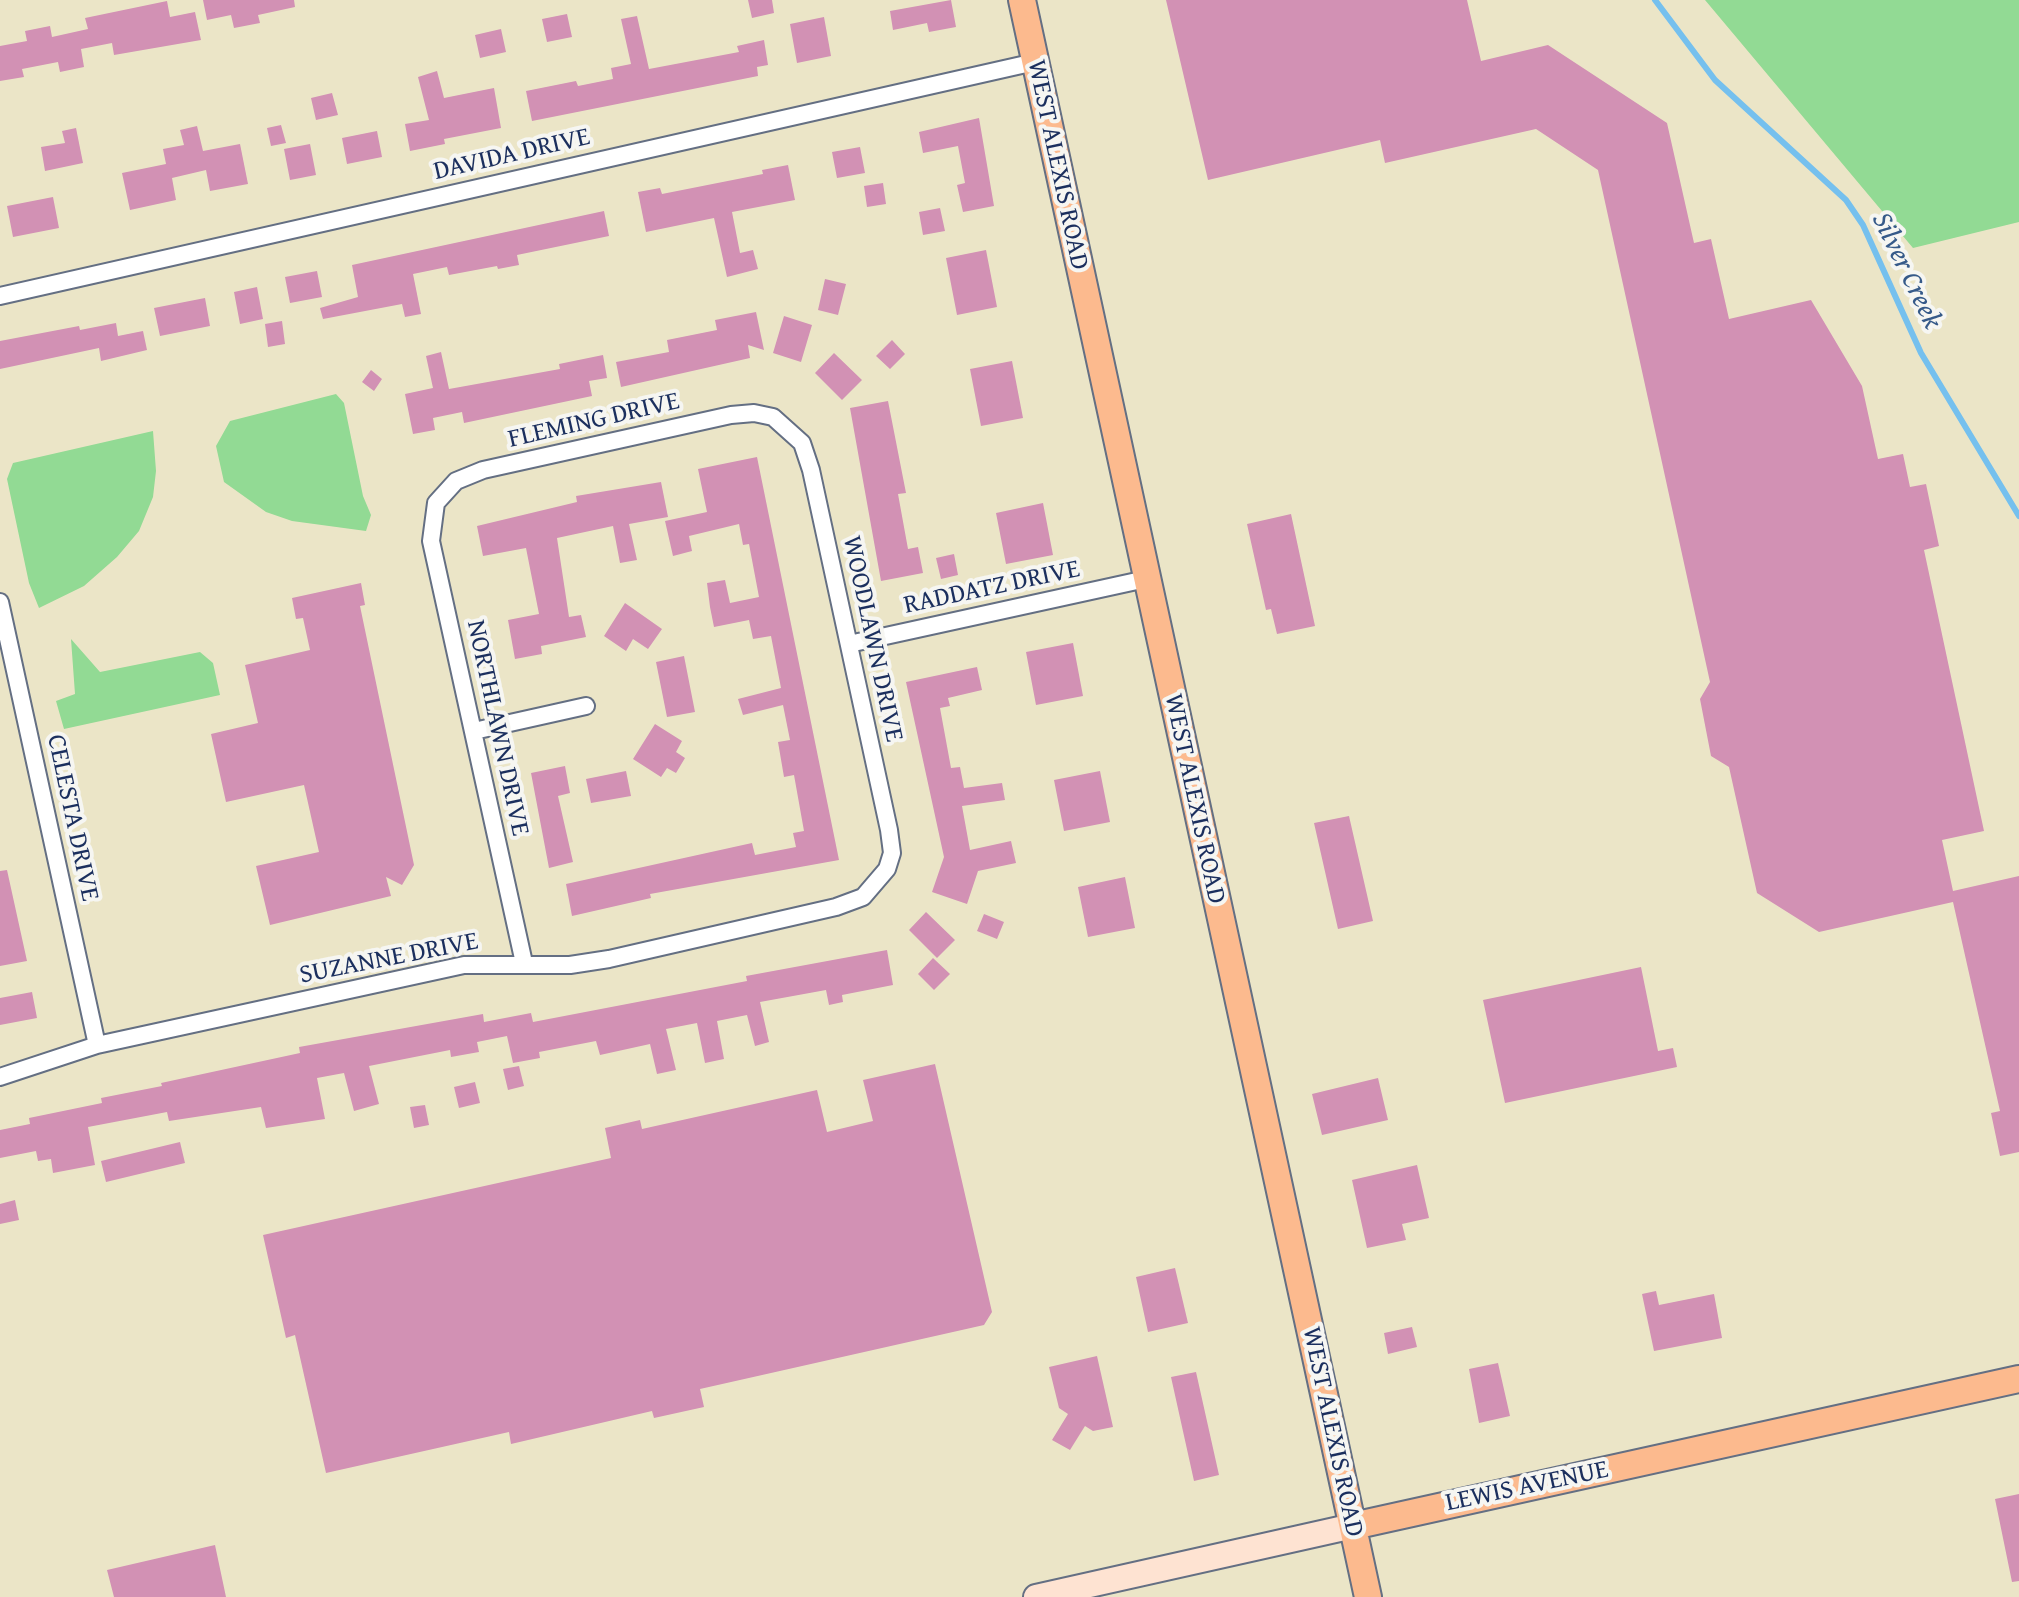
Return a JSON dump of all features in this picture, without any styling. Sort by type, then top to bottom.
[{"type":"main road","name":"WEST ALEXIS ROAD","points":[[1022,0],[1368,1597]]},
{"type":"main road","name":"LEWIS AVENUE","points":[[1036,1597],[2019,1379]]},
{"type":"street","name":"DAVIDA DRIVE","points":[[0,296],[1035,62]]},
{"type":"street","name":"FLEMING DRIVE","points":[[436,503],[456,481],[483,470],[731,415],[754,413],[773,417]]},
{"type":"street","name":"WOODLAWN DRIVE","points":[[773,417],[802,443],[811,470],[889,830],[892,853],[879,883]]},
{"type":"street","name":"NORTHLAWN DRIVE","points":[[436,503],[431,541],[524,963]]},
{"type":"street","name":"RADDATZ DRIVE","points":[[849,644],[1146,579]]},
{"type":"street","name":"CELESTA DRIVE","points":[[0,602],[97,1045]]},
{"type":"street","points":[[474,731],[586,706]]},
{"type":"street","name":"SUZANNE DRIVE","points":[[0,1077],[97,1045],[464,965],[570,965],[624,956],[836,907],[863,897],[879,883]]},
{"type":"green space","points":[[1705,0],[2019,0],[2019,222],[1913,248]]},
{"type":"green space","points":[[336,394],[344,403],[363,496],[371,515],[366,531],[292,521],[266,512],[224,482],[216,446],[230,421]]},
{"type":"green space","points":[[153,431],[156,471],[153,497],[139,531],[117,557],[84,586],[39,608],[29,583],[7,479],[13,463]]},
{"type":"green space","points":[[71,639],[100,672],[200,652],[213,663],[220,695],[64,729],[56,701],[75,694]]},
{"type":"building","points":[[203,0],[294,0],[295,7],[258,15],[260,23],[234,28],[231,15],[207,20]]},
{"type":"building","points":[[748,0],[772,0],[774,13],[752,18]]},
{"type":"building","points":[[951,0],[956,27],[929,32],[927,23],[893,30],[890,11]]},
{"type":"building","points":[[1166,0],[1467,0],[1481,61],[1548,45],[1667,123],[1694,243],[1711,239],[1729,319],[1811,300],[1862,386],[1878,459],[1903,454],[1910,487],[1926,484],[1939,546],[1924,550],[1984,831],[1942,840],[1953,891],[2019,876],[2019,1152],[2000,1156],[1991,1113],[2000,1111],[1953,902],[1819,932],[1757,893],[1729,767],[1711,756],[1700,699],[1710,682],[1598,170],[1536,129],[1385,163],[1380,140],[1208,180]]},
{"type":"building","points":[[167,1],[170,17],[195,12],[201,40],[114,55],[112,43],[81,49],[84,67],[60,72],[58,62],[22,69],[24,77],[0,81],[0,46],[27,41],[25,31],[50,26],[52,37],[88,29],[85,18]]},
{"type":"building","points":[[567,14],[572,37],[547,42],[542,19]]},
{"type":"building","points":[[637,16],[649,69],[739,52],[737,46],[764,40],[768,65],[757,67],[758,76],[532,121],[526,91],[576,81],[578,86],[613,79],[611,68],[631,64],[621,19]]},
{"type":"building","points":[[824,17],[831,56],[797,63],[790,24]]},
{"type":"building","points":[[501,29],[506,52],[480,58],[475,35]]},
{"type":"building","points":[[437,71],[444,98],[494,88],[501,128],[444,139],[445,144],[410,151],[405,124],[429,120],[418,77]]},
{"type":"building","points":[[332,93],[338,115],[316,120],[311,98]]},
{"type":"building","points":[[979,118],[994,206],[963,212],[957,185],[965,183],[958,146],[923,153],[919,132]]},
{"type":"building","points":[[281,125],[286,143],[271,146],[267,128]]},
{"type":"building","points":[[197,126],[203,151],[240,144],[248,184],[210,191],[206,170],[172,178],[176,200],[130,210],[122,173],[166,164],[163,149],[184,145],[180,130]]},
{"type":"building","points":[[76,128],[83,163],[45,171],[41,147],[65,143],[62,131]]},
{"type":"building","points":[[377,131],[382,157],[347,164],[342,138]]},
{"type":"building","points":[[310,144],[316,175],[290,180],[284,149]]},
{"type":"building","points":[[860,147],[865,173],[837,178],[832,152]]},
{"type":"building","points":[[788,165],[795,200],[732,212],[740,253],[753,250],[758,269],[727,277],[714,218],[646,232],[638,192],[660,188],[662,194],[763,174],[762,170]]},
{"type":"building","points":[[883,183],[886,204],[867,207],[864,186]]},
{"type":"building","points":[[53,197],[59,228],[13,237],[7,206]]},
{"type":"building","points":[[940,208],[945,231],[923,235],[919,212]]},
{"type":"building","points":[[604,211],[609,236],[517,255],[519,265],[449,275],[447,267],[413,274],[421,314],[405,317],[402,304],[323,319],[320,308],[358,297],[352,265]]},
{"type":"building","points":[[986,250],[997,307],[957,315],[946,258]]},
{"type":"building","points":[[317,271],[322,297],[290,303],[285,277]]},
{"type":"building","points":[[825,279],[846,284],[838,315],[818,310]]},
{"type":"building","points":[[257,287],[263,319],[240,324],[234,292]]},
{"type":"building","points":[[205,298],[210,326],[160,336],[154,308]]},
{"type":"building","points":[[756,312],[764,350],[748,345],[750,358],[621,387],[616,362],[669,352],[667,340],[717,330],[715,320]]},
{"type":"building","points":[[784,316],[812,325],[801,362],[773,353]]},
{"type":"building","points":[[282,321],[285,344],[268,347],[265,324]]},
{"type":"building","points":[[116,323],[118,336],[143,331],[147,350],[101,361],[99,348],[0,369],[0,341],[79,326],[80,330]]},
{"type":"building","points":[[892,340],[905,354],[890,369],[876,356]]},
{"type":"building","points":[[441,352],[449,389],[560,369],[559,364],[603,355],[607,378],[589,381],[592,396],[464,423],[462,412],[433,418],[435,430],[413,434],[405,394],[433,388],[426,356]]},
{"type":"building","points":[[834,353],[862,380],[842,400],[815,373]]},
{"type":"building","points":[[1012,361],[1023,418],[981,426],[970,369]]},
{"type":"building","points":[[371,370],[382,379],[374,391],[362,382]]},
{"type":"building","points":[[888,401],[906,493],[898,494],[908,549],[918,547],[923,573],[881,581],[850,408]]},
{"type":"building","points":[[757,457],[839,860],[650,894],[651,898],[572,916],[566,884],[752,843],[755,855],[796,847],[793,833],[804,831],[794,775],[784,777],[778,742],[790,740],[783,705],[743,715],[738,699],[781,688],[771,636],[753,639],[749,620],[714,627],[710,607],[707,583],[725,580],[730,603],[759,597],[749,544],[743,545],[739,524],[689,536],[692,551],[673,556],[665,521],[707,512],[698,469]]},
{"type":"building","points":[[661,482],[668,517],[629,524],[637,560],[620,563],[613,526],[557,538],[569,617],[581,615],[586,637],[541,646],[542,654],[515,659],[508,620],[539,614],[526,548],[483,556],[477,526],[577,502],[576,496]]},
{"type":"building","points":[[1043,503],[1053,555],[1006,564],[996,513]]},
{"type":"building","points":[[1291,514],[1315,626],[1277,634],[1271,609],[1266,610],[1247,524]]},
{"type":"building","points":[[954,554],[958,575],[941,579],[936,558]]},
{"type":"building","points":[[361,583],[365,605],[360,606],[414,865],[402,885],[386,877],[391,896],[270,925],[256,866],[319,852],[304,785],[226,802],[211,734],[258,723],[245,665],[310,650],[303,618],[296,619],[292,598]]},
{"type":"building","points":[[625,603],[662,629],[648,649],[633,639],[626,651],[604,636]]},
{"type":"building","points":[[1073,643],[1083,696],[1036,705],[1026,652]]},
{"type":"building","points":[[684,656],[695,712],[667,717],[656,662]]},
{"type":"building","points":[[977,667],[982,690],[948,698],[950,706],[940,708],[951,768],[960,767],[964,788],[1002,783],[1005,800],[962,806],[970,850],[1011,841],[1016,863],[978,871],[967,904],[932,892],[944,857],[906,682]]},
{"type":"building","points":[[655,724],[682,741],[676,752],[685,758],[676,773],[667,768],[661,777],[633,759]]},
{"type":"building","points":[[565,766],[570,793],[558,796],[573,862],[549,868],[531,773]]},
{"type":"building","points":[[626,771],[631,796],[591,803],[586,779]]},
{"type":"building","points":[[1100,771],[1110,822],[1064,831],[1054,780]]},
{"type":"building","points":[[1349,816],[1373,921],[1338,929],[1314,823]]},
{"type":"building","points":[[7,870],[27,961],[0,966],[0,871]]},
{"type":"building","points":[[1125,877],[1135,928],[1088,937],[1078,887]]},
{"type":"building","points":[[926,912],[955,940],[937,958],[909,930]]},
{"type":"building","points":[[984,914],[1004,922],[997,939],[977,931]]},
{"type":"building","points":[[887,950],[893,985],[842,995],[843,1002],[829,1005],[826,990],[760,1002],[769,1042],[755,1046],[747,1015],[717,1021],[724,1059],[705,1063],[697,1023],[666,1029],[676,1070],[657,1074],[650,1044],[600,1055],[596,1041],[539,1052],[540,1058],[513,1063],[507,1036],[477,1042],[479,1052],[451,1057],[450,1050],[369,1066],[379,1104],[354,1111],[344,1073],[317,1078],[325,1119],[266,1128],[261,1107],[169,1121],[167,1112],[88,1127],[95,1165],[53,1173],[51,1159],[38,1161],[36,1151],[0,1158],[0,1130],[30,1124],[29,1118],[102,1103],[101,1098],[162,1086],[161,1083],[300,1053],[299,1047],[483,1014],[484,1022],[531,1013],[533,1022],[747,981],[746,976]]},
{"type":"building","points":[[933,958],[950,974],[934,990],[918,974]]},
{"type":"building","points":[[1641,967],[1658,1051],[1673,1048],[1677,1067],[1505,1103],[1483,1000]]},
{"type":"building","points":[[32,992],[37,1018],[0,1025],[0,998]]},
{"type":"building","points":[[935,1064],[992,1312],[984,1325],[700,1389],[704,1407],[654,1418],[652,1411],[511,1444],[509,1432],[326,1473],[295,1335],[286,1338],[263,1235],[611,1158],[605,1128],[640,1120],[642,1129],[817,1090],[827,1132],[873,1121],[863,1080]]},
{"type":"building","points":[[519,1066],[524,1086],[508,1090],[503,1069]]},
{"type":"building","points":[[1378,1078],[1388,1120],[1322,1135],[1312,1094]]},
{"type":"building","points":[[475,1082],[480,1103],[459,1108],[454,1087]]},
{"type":"building","points":[[425,1105],[429,1125],[414,1128],[410,1107]]},
{"type":"building","points":[[180,1142],[185,1163],[106,1182],[101,1161]]},
{"type":"building","points":[[1417,1165],[1429,1218],[1402,1224],[1406,1240],[1367,1248],[1352,1180]]},
{"type":"building","points":[[15,1200],[19,1220],[0,1224],[0,1204]]},
{"type":"building","points":[[1175,1268],[1188,1323],[1148,1332],[1136,1277]]},
{"type":"building","points":[[1656,1291],[1659,1305],[1714,1294],[1722,1338],[1654,1351],[1642,1294]]},
{"type":"building","points":[[1412,1327],[1417,1347],[1388,1354],[1384,1333]]},
{"type":"building","points":[[1097,1356],[1113,1427],[1093,1431],[1085,1426],[1070,1450],[1052,1440],[1068,1414],[1059,1408],[1049,1367]]},
{"type":"building","points":[[1498,1363],[1510,1416],[1479,1423],[1469,1369]]},
{"type":"building","points":[[1196,1372],[1219,1475],[1194,1481],[1171,1377]]},
{"type":"building","points":[[2019,1494],[2019,1581],[2012,1582],[1995,1499]]},
{"type":"building","points":[[215,1545],[226,1597],[114,1597],[107,1570]]},
{"type":"waterway","name":"Silver Creek","points":[[1655,0],[1715,80],[1846,200],[1863,225],[1921,353],[2019,516]]}]
